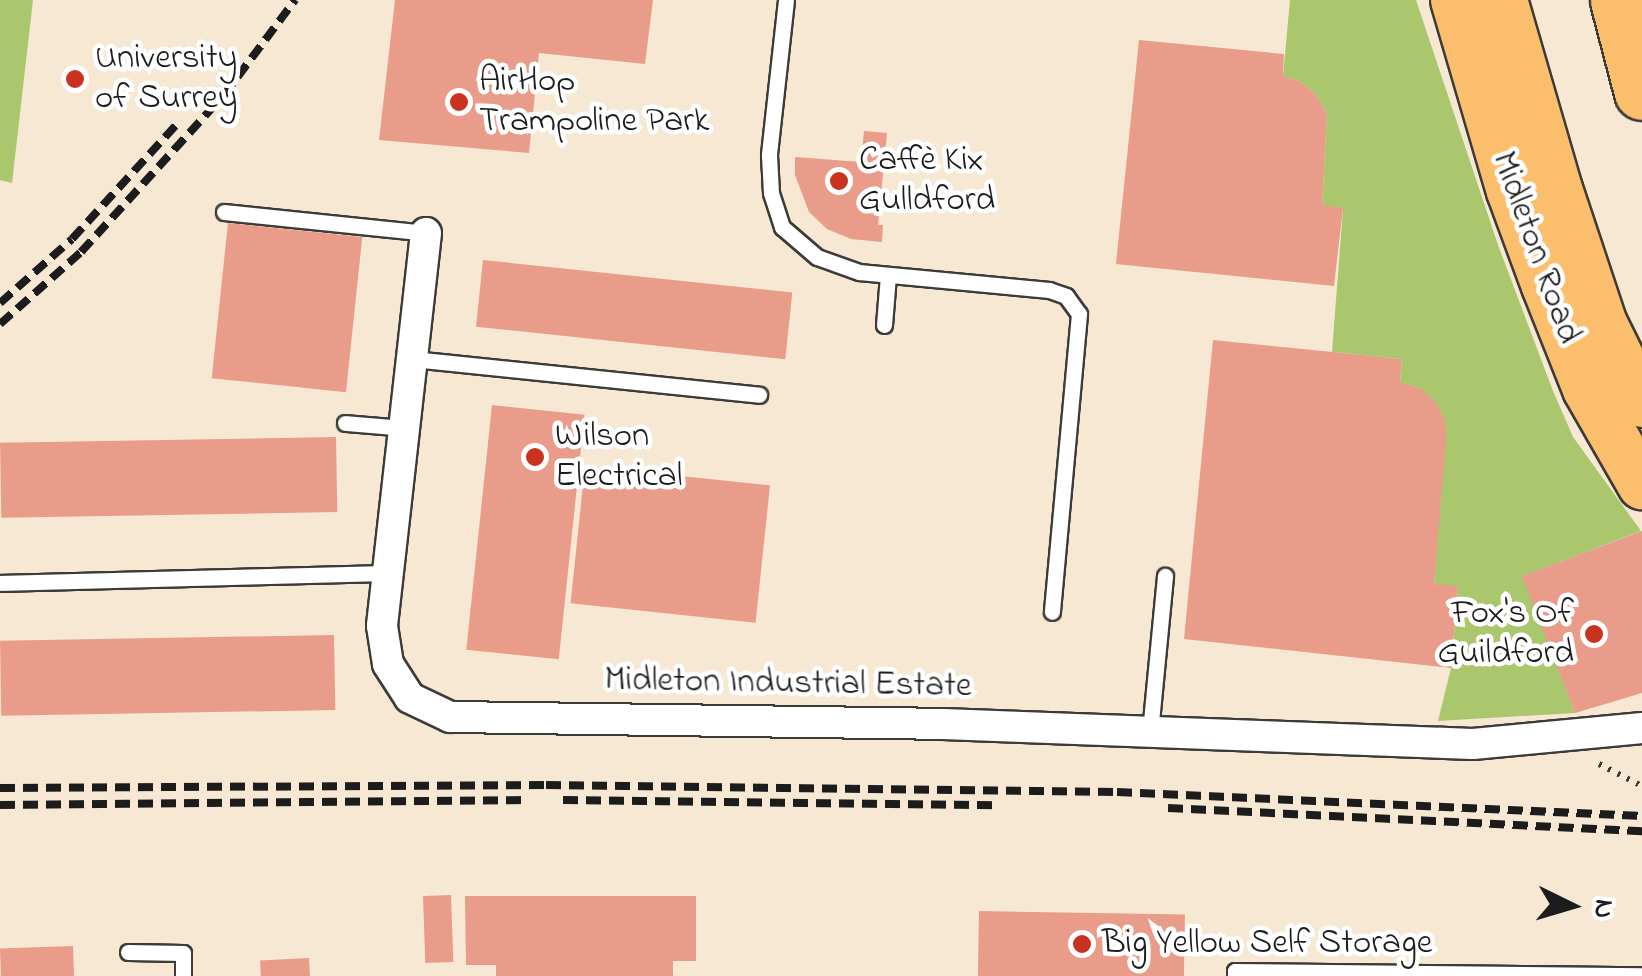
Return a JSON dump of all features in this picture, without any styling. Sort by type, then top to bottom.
[{"type":"highway","points":[[1618,0],[1642,92]]},
{"type":"main road","name":"Midleton Road","points":[[1454,0],[1511,191],[1546,286],[1587,389],[1642,485]]},
{"type":"main road","name":"Midleton Road","points":[[1503,0],[1603,324],[1642,403]]},
{"type":"street","name":"Midleton Industrial Estate","points":[[426,233],[382,626],[388,664],[410,698],[450,717],[943,724],[1472,744],[1642,728]]},
{"type":"lane","points":[[786,0],[770,156],[771,193],[782,227],[817,258],[859,272],[1049,290],[1066,296],[1079,314],[1052,612]]},
{"type":"lane","points":[[224,212],[426,233]]},
{"type":"lane","points":[[884,325],[888,275]]},
{"type":"lane","points":[[413,359],[759,395]]},
{"type":"lane","points":[[345,423],[405,428]]},
{"type":"lane","points":[[0,583],[388,573]]},
{"type":"lane","points":[[1150,732],[1165,576]]},
{"type":"lane","points":[[128,952],[183,953],[183,976]]},
{"type":"lane","points":[[1235,976],[1234,971],[1642,975]]},
{"type":"path","points":[[1594,762],[1642,786]]},
{"type":"green space","points":[[0,0],[33,0],[12,183],[0,180]]},
{"type":"green space","points":[[1290,0],[1416,0],[1498,245],[1553,391],[1573,437],[1641,531],[1523,576],[1575,713],[1438,721],[1451,668],[1458,587],[1434,584],[1445,420],[1419,388],[1400,382],[1402,359],[1332,352],[1343,209],[1322,205],[1327,113],[1316,95],[1301,82],[1283,76]]},
{"type":"building","name":"AirHop Trampoline Park","points":[[395,0],[653,0],[645,64],[539,53],[529,153],[379,140]]},
{"type":"building","points":[[1139,40],[1284,54],[1283,76],[1301,82],[1316,95],[1327,113],[1322,205],[1343,208],[1334,286],[1116,264]]},
{"type":"building","name":"Caffè Kix Gulldford","points":[[864,131],[887,133],[878,225],[883,225],[882,242],[851,239],[827,229],[809,212],[795,175],[795,157],[861,162]]},
{"type":"building","points":[[228,223],[362,237],[346,392],[212,378]]},
{"type":"building","points":[[483,260],[792,293],[785,359],[476,327]]},
{"type":"building","points":[[1213,340],[1402,359],[1400,382],[1419,388],[1435,401],[1445,420],[1446,441],[1434,584],[1458,586],[1451,668],[1184,639]]},
{"type":"building","points":[[492,405],[584,415],[559,659],[466,650]]},
{"type":"building","points":[[336,437],[337,512],[1,518],[0,443]]},
{"type":"building","points":[[585,466],[770,485],[756,623],[571,603]]},
{"type":"building","name":"Fox's Of Guildford","points":[[1642,531],[1642,693],[1575,713],[1522,576]]},
{"type":"building","points":[[334,635],[335,710],[1,716],[0,641]]},
{"type":"building","points":[[451,895],[453,962],[425,963],[423,896]]},
{"type":"building","points":[[465,896],[696,896],[696,961],[673,961],[673,976],[496,976],[496,965],[466,965]]},
{"type":"building","name":"Big Yellow Self Storage","points":[[979,911],[1185,915],[1184,976],[978,976]]},
{"type":"building","points":[[73,946],[74,976],[1,976],[0,949]]},
{"type":"building","points":[[309,958],[310,976],[261,976],[260,961]]},
{"type":"railway","points":[[0,324],[81,252],[224,95],[295,0]]},
{"type":"railway","points":[[0,303],[72,239],[179,122]]},
{"type":"railway","points":[[0,788],[546,785],[1117,792],[1642,816]]},
{"type":"railway","points":[[0,805],[528,800]]},
{"type":"railway","points":[[563,800],[998,805]]},
{"type":"railway","points":[[1168,808],[1642,831]]},
{"type":"place","name":"University of Surrey","points":[[75,79]]},
{"type":"place","name":"AirHop Trampoline Park","points":[[459,102]]},
{"type":"place","name":"Caffè Kix Gulldford","points":[[839,181]]},
{"type":"place","name":"Wilson Electrical","points":[[535,457]]},
{"type":"place","name":"Fox's Of Guildford","points":[[1594,634]]},
{"type":"place","name":"Big Yellow Self Storage","points":[[1082,944]]}]
